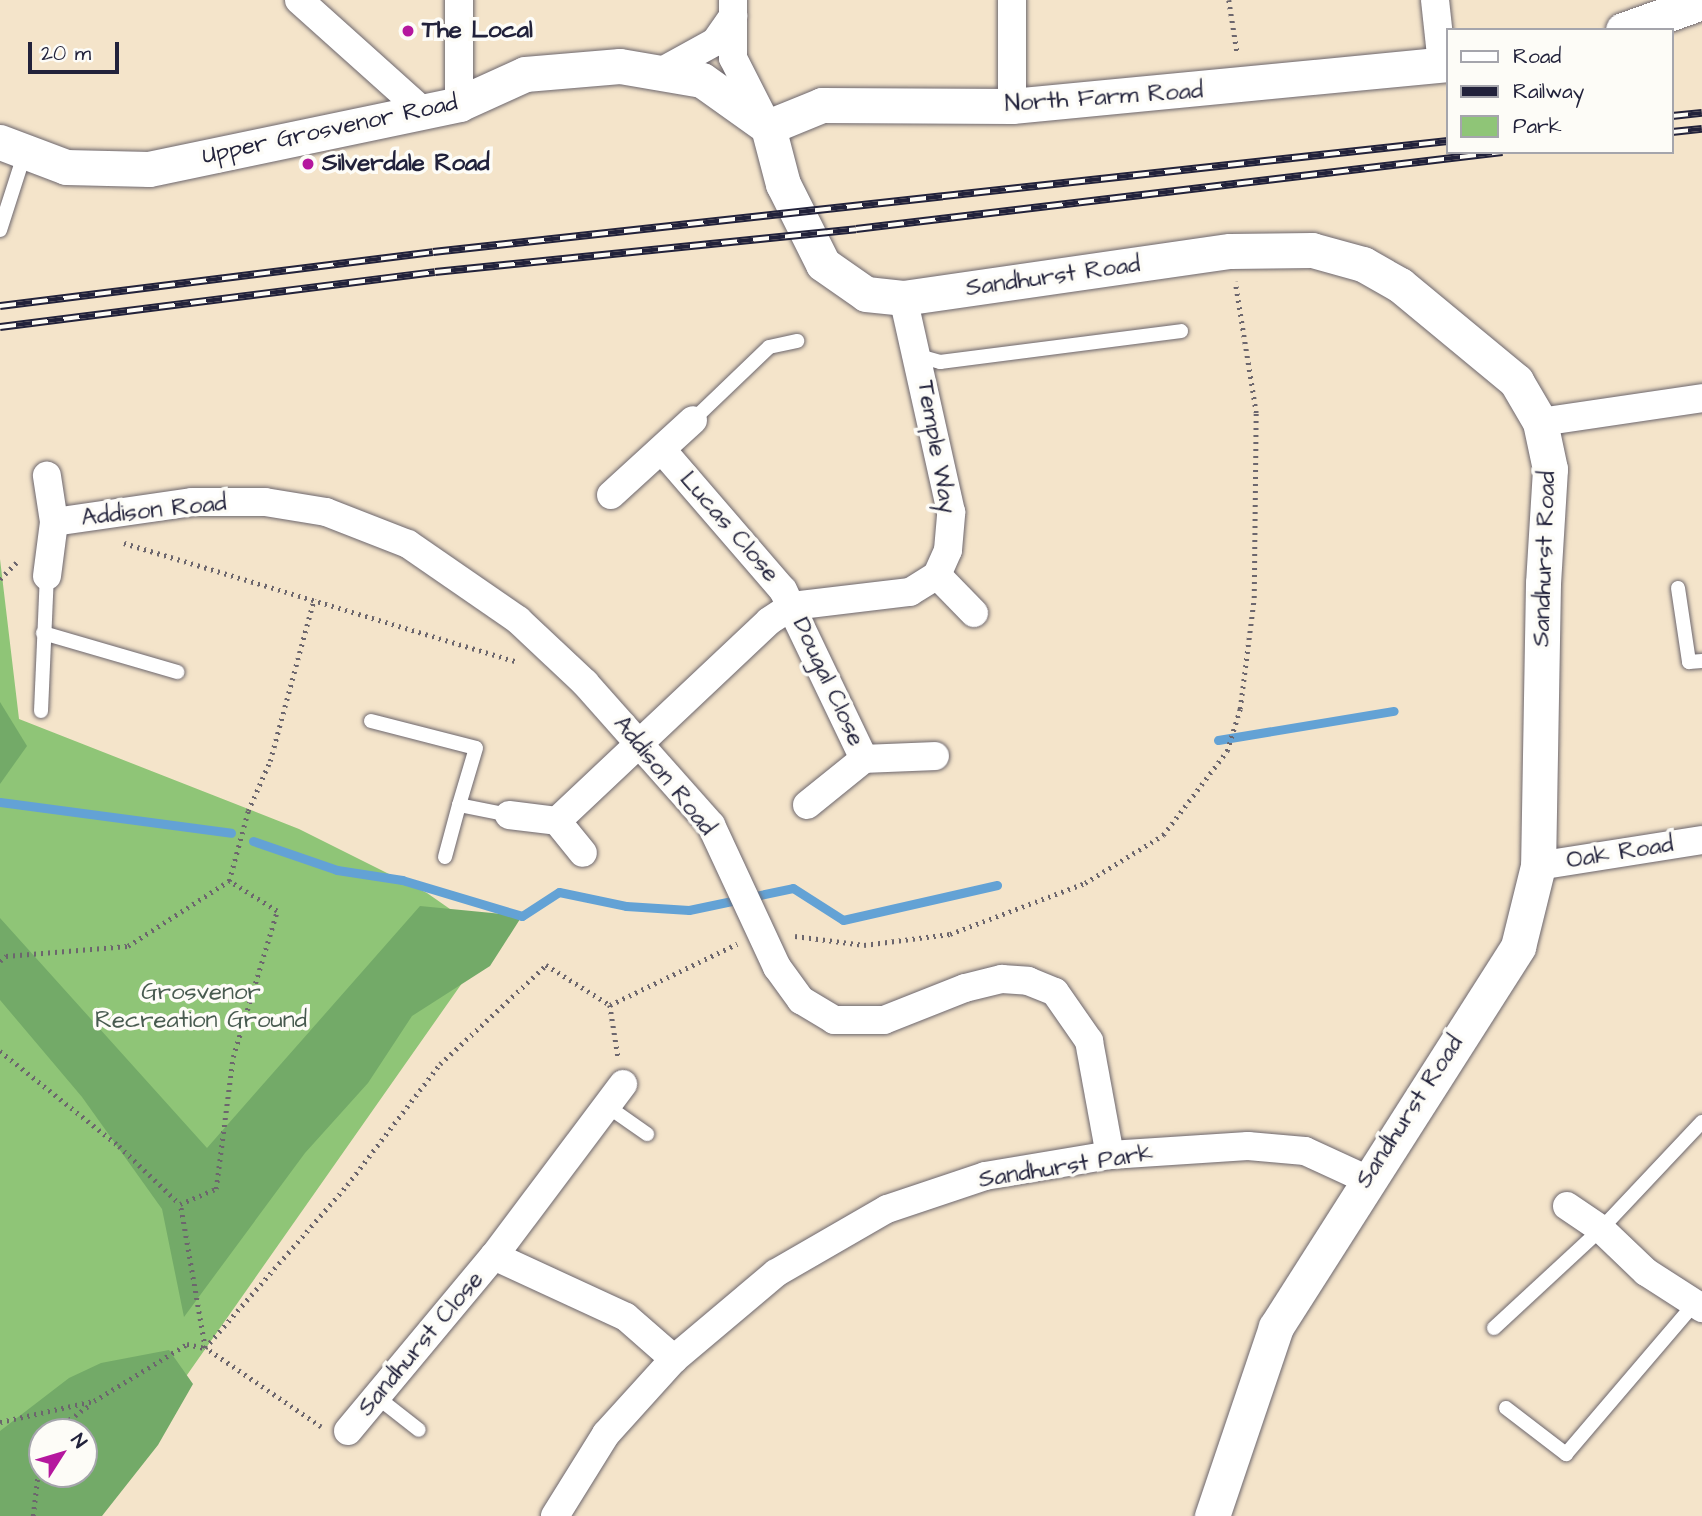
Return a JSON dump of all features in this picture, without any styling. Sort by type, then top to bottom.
[{"type":"street","points":[[299,0],[424,112]]},
{"type":"street","points":[[459,0],[459,104]]},
{"type":"street","points":[[1012,0],[1012,106]]},
{"type":"street","name":"North Farm Road","points":[[768,127],[822,105],[1012,106],[1242,87],[1445,64],[1435,0]]},
{"type":"street","points":[[1629,28],[1702,2]]},
{"type":"street","points":[[664,70],[715,41],[733,8]]},
{"type":"street","points":[[733,8],[733,58],[768,127]]},
{"type":"street","name":"Upper Grosvenor Road","points":[[12,147],[66,167],[149,169],[459,104],[525,74],[620,66],[664,70],[702,80],[768,127]]},
{"type":"street","name":"Sandhurst Road","points":[[768,127],[783,184],[823,264],[866,294],[903,298],[1230,251],[1312,250],[1363,264],[1400,285],[1516,381],[1540,422],[1550,470],[1543,583],[1538,866],[1518,947],[1366,1179],[1276,1327],[1212,1516]]},
{"type":"street","name":"Temple Way","points":[[903,298],[919,356],[951,512],[948,550],[937,575]]},
{"type":"street","points":[[1540,422],[1702,398]]},
{"type":"street","name":"Lucas Close","points":[[611,495],[693,421]]},
{"type":"street","name":"Lucas Close","points":[[662,450],[783,590],[792,606]]},
{"type":"street","points":[[47,476],[54,522],[47,576]]},
{"type":"street","name":"Addison Road","points":[[54,522],[192,502],[265,502],[326,512],[408,544],[451,570],[519,620],[641,744],[711,825],[734,881],[777,967],[801,1000],[834,1020],[884,1020],[965,988],[1002,979],[1028,981],[1055,992],[1089,1041],[1110,1155]]},
{"type":"street","points":[[557,821],[769,621],[792,606],[910,592],[937,575],[974,613]]},
{"type":"street","name":"Dougal Close","points":[[792,606],[864,759]]},
{"type":"street","name":"Dougal Close","points":[[807,805],[864,759],[935,756]]},
{"type":"street","points":[[509,815],[557,821],[583,853]]},
{"type":"street","name":"Oak Road","points":[[1538,866],[1702,840]]},
{"type":"street","name":"Sandhurst Close","points":[[339,1432],[377,1397],[494,1256],[615,1095]]},
{"type":"street","name":"Sandhurst Park","points":[[555,1516],[606,1434],[674,1359],[776,1273],[887,1209],[985,1176],[1110,1155],[1248,1146],[1305,1151],[1366,1179]]},
{"type":"street","points":[[1567,1206],[1601,1229],[1646,1272],[1698,1306]]},
{"type":"street","name":"Sandhurst Close","points":[[494,1256],[626,1317],[674,1359]]},
{"type":"lane","points":[[0,230],[12,147]]},
{"type":"lane","points":[[919,356],[940,362],[1181,331]]},
{"type":"lane","points":[[693,421],[769,347],[797,341]]},
{"type":"lane","points":[[41,711],[47,576]]},
{"type":"lane","points":[[1678,588],[1689,662],[1702,661]]},
{"type":"lane","points":[[43,633],[177,672]]},
{"type":"lane","points":[[371,721],[477,748],[446,857]]},
{"type":"lane","points":[[459,805],[509,815]]},
{"type":"lane","points":[[615,1095],[647,1134]]},
{"type":"lane","points":[[1494,1328],[1601,1229],[1702,1122]]},
{"type":"lane","points":[[1506,1408],[1566,1454],[1698,1306]]},
{"type":"lane","points":[[377,1397],[419,1430]]},
{"type":"path","points":[[1229,0],[1242,87]]},
{"type":"path","points":[[610,1005],[758,925],[864,945],[950,934],[1086,883],[1163,835],[1227,751],[1240,709],[1254,598],[1256,414],[1230,251]]},
{"type":"path","points":[[119,541],[520,663]]},
{"type":"path","points":[[0,961],[6,956],[128,946],[229,881],[248,811],[270,761],[314,599]]},
{"type":"path","points":[[180,1204],[216,1189],[233,1056],[277,911],[229,881]]},
{"type":"path","points":[[205,1348],[347,1185],[440,1064],[546,965],[610,1005]]},
{"type":"path","points":[[610,1005],[615,1095]]},
{"type":"path","points":[[0,1051],[119,1146],[180,1204],[205,1348]]},
{"type":"path","points":[[71,1418],[187,1344],[205,1348],[339,1432]]},
{"type":"path","points":[[0,1422],[94,1401]]},
{"type":"path","points":[[33,1516],[36,1488]]},
{"type":"green space","name":"Grosvenor Recreation Ground","points":[[0,559],[19,719],[299,829],[427,893],[493,939],[88,1516],[0,1516]]},
{"type":"green space","points":[[0,702],[27,746],[0,784]]},
{"type":"green space","points":[[420,906],[522,916],[490,966],[412,1016],[368,1083],[305,1153],[184,1317],[162,1209],[82,1097],[0,1000],[0,918],[207,1148]]},
{"type":"green space","points":[[169,1350],[193,1384],[158,1445],[102,1516],[0,1516],[0,1431],[69,1378],[101,1363]]},
{"type":"waterway","points":[[1218,740],[1394,711]]},
{"type":"waterway","points":[[0,802],[231,833]]},
{"type":"waterway","points":[[253,841],[337,870],[402,880],[522,916],[559,892],[626,906],[689,910],[793,888],[843,920],[997,885]]},
{"type":"railway","points":[[1674,116],[1702,113]]},
{"type":"railway","points":[[1674,132],[1702,129]]},
{"type":"railway","points":[[0,306],[433,252],[1446,141]]},
{"type":"railway","points":[[0,327],[435,272],[856,229],[1485,154]]},
{"type":"place","name":"The Local","points":[[408,31]]},
{"type":"place","name":"Silverdale Road","points":[[308,164]]}]
